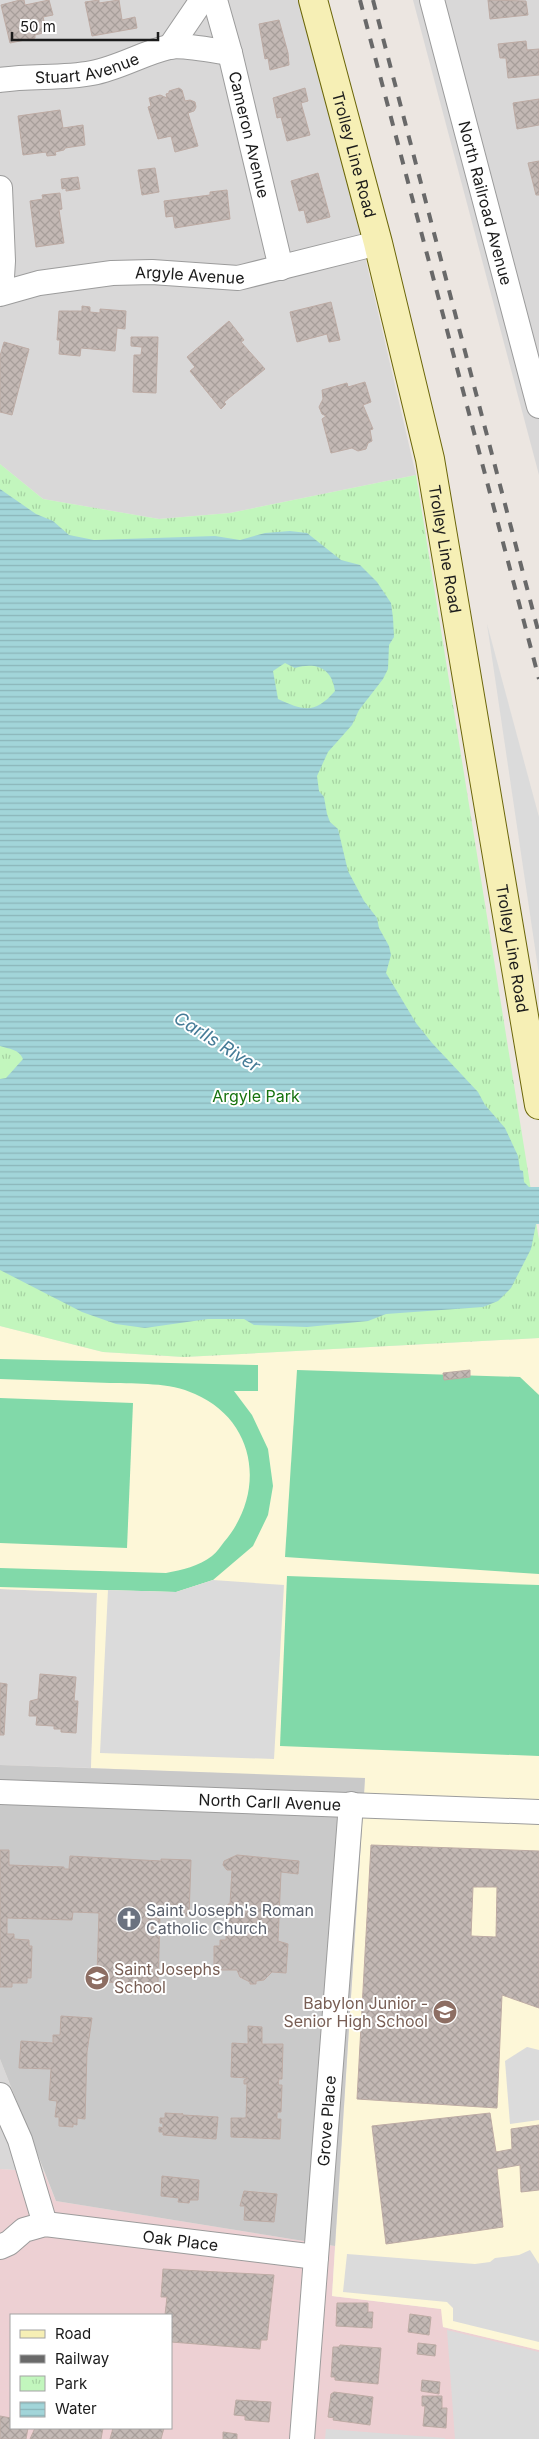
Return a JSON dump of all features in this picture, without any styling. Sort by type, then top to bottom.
[{"type":"main road","name":"Trolley Line Road","points":[[313,0],[378,243],[430,459],[539,1105]]},
{"type":"street","points":[[170,47],[202,0]]},
{"type":"street","name":"Cameron Avenue","points":[[215,0],[230,53],[281,268]]},
{"type":"street","name":"North Railroad Avenue","points":[[432,0],[532,354],[539,406]]},
{"type":"street","name":"Stuart Avenue","points":[[0,80],[20,77],[54,78],[93,73],[132,62],[170,47],[230,53]]},
{"type":"street","points":[[0,188],[3,261],[1,294]]},
{"type":"street","name":"Argyle Avenue","points":[[1,294],[39,283],[112,273],[152,272],[238,278],[378,243]]},
{"type":"street","name":"North Carll Avenue","points":[[0,1792],[539,1812]]},
{"type":"street","name":"Grove Place","points":[[302,2439],[351,1804]]},
{"type":"street","points":[[0,2095],[20,2140],[45,2224],[24,2230],[9,2243],[0,2247]]},
{"type":"street","name":"Oak Place","points":[[45,2224],[316,2257]]},
{"type":"shaded area","points":[[0,0],[305,0],[416,475],[230,513],[159,519],[43,499],[0,464]]},
{"type":"shaded area","points":[[413,0],[539,0],[539,475]]},
{"type":"shaded area","points":[[487,624],[539,817],[539,975]]},
{"type":"shaded area","name":"Babylon Junior - Senior High School","points":[[0,1326],[103,1352],[184,1357],[539,1338],[539,2350],[443,2327],[441,2309],[332,2296],[365,1779],[91,1768],[97,1593],[0,1589]]},
{"type":"shaded area","points":[[213,1580],[284,1585],[274,1759],[100,1753],[108,1590],[176,1592]]},
{"type":"shaded area","points":[[0,1589],[97,1593],[91,1768],[0,1765]]},
{"type":"shaded area","points":[[0,1765],[365,1778],[335,2246],[56,2201],[0,2059]]},
{"type":"shaded area","points":[[527,2047],[539,2050],[539,2120],[510,2124],[505,2061]]},
{"type":"shaded area","points":[[0,2059],[44,2172],[0,2169]]},
{"type":"shaded area","points":[[0,2169],[44,2172],[56,2201],[335,2246],[332,2296],[442,2309],[443,2327],[539,2350],[539,2439],[0,2439]]},
{"type":"shaded area","points":[[530,2250],[539,2264],[539,2342],[453,2321],[453,2308],[447,2302],[343,2292],[347,2254],[475,2264],[490,2262],[495,2258],[519,2255]]},
{"type":"shaded area","points":[[447,2330],[539,2352],[539,2439],[455,2439]]},
{"type":"shaded area","points":[[326,2429],[445,2438],[445,2439],[325,2439]]},
{"type":"green space","name":"Argyle Park","points":[[0,464],[43,499],[159,519],[230,513],[416,475],[539,1240],[539,1338],[184,1357],[103,1352],[0,1326]]},
{"type":"green space","points":[[0,1359],[258,1365],[258,1391],[234,1391],[252,1415],[268,1449],[273,1486],[268,1515],[253,1546],[213,1580],[176,1592],[0,1587],[0,1568],[166,1573],[196,1565],[216,1553],[237,1523],[246,1502],[250,1481],[248,1460],[242,1440],[232,1422],[216,1406],[195,1394],[175,1387],[153,1384],[0,1379]]},
{"type":"green space","points":[[297,1370],[520,1377],[539,1395],[539,1574],[285,1557]]},
{"type":"green space","points":[[0,1398],[133,1403],[127,1548],[0,1543]]},
{"type":"green space","points":[[287,1576],[539,1585],[539,1756],[280,1746]]},
{"type":"water","name":"Argyle Park","points":[[0,489],[36,514],[53,521],[69,535],[94,540],[215,536],[240,540],[265,533],[290,531],[307,533],[341,560],[360,565],[377,582],[391,603],[394,637],[389,645],[388,669],[383,679],[359,710],[352,725],[328,752],[317,776],[319,791],[324,797],[330,822],[338,829],[348,871],[364,901],[377,918],[379,928],[389,946],[391,955],[386,973],[416,1023],[478,1092],[485,1105],[505,1128],[518,1156],[524,1182],[529,1187],[539,1187],[539,1224],[536,1224],[531,1249],[511,1288],[498,1301],[483,1307],[386,1314],[368,1321],[307,1327],[254,1325],[244,1319],[208,1319],[145,1328],[116,1324],[82,1312],[0,1270],[0,1079],[6,1078],[23,1059],[16,1051],[0,1046]],"holes":[[[285,663],[295,668],[310,666],[322,669],[330,677],[335,691],[321,704],[309,708],[295,706],[278,699],[273,671]]]},
{"type":"building","points":[[24,0],[25,5],[49,0],[53,15],[43,17],[46,29],[43,30],[43,33],[35,35],[35,38],[10,43],[1,5]]},
{"type":"building","points":[[99,0],[99,3],[119,0],[122,20],[135,17],[137,28],[92,36],[85,2]]},
{"type":"building","points":[[488,0],[526,1],[528,15],[490,19]]},
{"type":"building","points":[[279,20],[288,53],[289,65],[270,70],[268,58],[265,59],[259,24]]},
{"type":"building","points":[[526,41],[527,50],[539,49],[539,75],[508,78],[506,58],[500,58],[498,44]]},
{"type":"building","points":[[179,88],[182,90],[185,101],[195,102],[196,107],[194,111],[188,113],[198,146],[175,152],[171,136],[158,139],[148,107],[151,106],[149,98],[160,95],[167,98],[166,94],[169,91]]},
{"type":"building","points":[[305,88],[308,101],[301,103],[310,135],[287,141],[281,117],[277,118],[273,98]]},
{"type":"building","points":[[539,99],[539,125],[517,129],[513,103]]},
{"type":"building","points":[[60,110],[63,128],[83,125],[85,145],[65,148],[55,152],[56,155],[47,156],[46,152],[23,155],[18,116]]},
{"type":"building","points":[[539,161],[539,195],[536,195],[528,163]]},
{"type":"building","points":[[155,168],[159,192],[142,195],[138,170]]},
{"type":"building","points":[[318,173],[330,217],[307,223],[304,210],[299,211],[291,181]]},
{"type":"building","points":[[78,177],[80,189],[66,191],[66,188],[62,189],[61,179]]},
{"type":"building","points":[[227,190],[230,219],[175,228],[173,216],[166,217],[164,201],[210,195],[210,192]]},
{"type":"building","points":[[60,193],[62,209],[59,210],[64,243],[36,247],[30,201],[43,199],[42,195]]},
{"type":"building","points":[[331,302],[340,340],[329,342],[327,334],[297,342],[290,312]]},
{"type":"building","points":[[82,306],[90,307],[90,312],[100,313],[100,309],[126,311],[125,329],[117,328],[115,351],[81,348],[80,356],[59,354],[60,340],[57,340],[59,311],[82,311]]},
{"type":"building","points":[[229,321],[244,340],[241,342],[265,369],[224,402],[226,404],[221,409],[190,371],[195,367],[187,357]]},
{"type":"building","points":[[131,337],[158,337],[156,393],[133,392],[134,355],[141,355],[142,347],[131,346]]},
{"type":"building","points":[[4,342],[29,349],[12,415],[0,412],[0,356]]},
{"type":"building","points":[[365,382],[371,402],[363,405],[373,429],[370,430],[372,441],[368,443],[366,449],[358,451],[352,448],[331,453],[322,419],[326,416],[322,414],[319,407],[323,399],[322,390],[347,383],[348,387]]},
{"type":"building","points":[[470,1370],[470,1377],[444,1380],[443,1373]]},
{"type":"building","points":[[40,1674],[76,1677],[74,1701],[78,1701],[76,1733],[61,1732],[61,1729],[54,1729],[54,1726],[36,1725],[37,1716],[29,1716],[30,1701],[38,1699]]},
{"type":"building","points":[[0,1683],[7,1684],[4,1735],[0,1735]]},
{"type":"building","name":"Babylon Junior - Senior High School","points":[[371,1845],[539,1851],[539,2008],[502,1995],[497,2108],[357,2099]],"holes":[[[473,1887],[497,1887],[496,1937],[471,1936]]]},
{"type":"building","name":"Saint Joseph's Roman Catholic Church","points":[[0,1850],[9,1850],[9,1865],[64,1867],[64,1869],[69,1869],[70,1856],[161,1861],[161,1859],[191,1860],[189,1916],[160,1915],[158,1984],[101,1982],[101,1974],[97,1974],[99,1913],[73,1912],[72,1920],[7,1918],[7,1934],[14,1934],[14,1939],[29,1940],[29,1946],[32,1946],[31,1978],[27,1978],[27,1983],[12,1983],[12,1987],[0,1987]]},
{"type":"building","name":"Saint Joseph's Roman Catholic Church","points":[[237,1855],[299,1861],[298,1874],[281,1872],[278,1941],[288,1944],[286,1973],[272,1972],[264,1980],[256,1981],[256,1984],[250,1984],[250,1982],[240,1977],[237,1970],[214,1970],[214,1946],[220,1946],[220,1940],[226,1940],[228,1904],[230,1904],[232,1870],[227,1870],[223,1865],[224,1861]]},
{"type":"building","points":[[61,2016],[92,2018],[87,2052],[85,2119],[77,2118],[77,2125],[73,2124],[73,2127],[59,2126],[59,2117],[55,2117],[57,2101],[49,2100],[51,2069],[19,2068],[21,2041],[53,2043],[53,2035],[60,2035]]},
{"type":"building","points":[[248,2026],[262,2027],[262,2044],[283,2044],[282,2079],[279,2079],[278,2085],[282,2085],[281,2112],[277,2112],[277,2119],[281,2119],[280,2139],[231,2137],[231,2118],[246,2118],[247,2084],[244,2084],[244,2080],[248,2078],[231,2077],[232,2043],[248,2044]]},
{"type":"building","points":[[165,2113],[218,2117],[216,2139],[163,2135],[163,2132],[159,2132],[159,2127],[163,2128],[160,2118],[165,2118]]},
{"type":"building","points":[[490,2113],[496,2152],[512,2149],[511,2129],[539,2125],[539,2190],[521,2192],[520,2165],[497,2169],[503,2227],[386,2244],[372,2126]]},
{"type":"building","points":[[162,2176],[199,2180],[198,2200],[190,2200],[189,2203],[178,2202],[179,2198],[161,2196]]},
{"type":"building","points":[[244,2191],[277,2194],[274,2222],[244,2220],[245,2206],[240,2206]]},
{"type":"building","points":[[163,2269],[274,2275],[267,2340],[261,2340],[260,2349],[172,2342],[172,2314],[165,2314],[167,2297],[161,2297]]},
{"type":"building","points":[[337,2303],[368,2303],[368,2312],[373,2312],[372,2328],[336,2326]]},
{"type":"building","points":[[410,2314],[431,2317],[429,2335],[408,2332]]},
{"type":"building","points":[[418,2343],[436,2345],[435,2356],[417,2354]]},
{"type":"building","points":[[340,2345],[381,2348],[378,2384],[335,2380],[335,2377],[331,2377],[333,2347],[339,2347]]},
{"type":"building","points":[[422,2380],[440,2382],[439,2394],[421,2391]]},
{"type":"building","points":[[334,2392],[373,2397],[370,2425],[333,2420],[334,2418],[328,2417],[331,2394]]},
{"type":"building","points":[[422,2396],[442,2396],[442,2408],[447,2408],[446,2428],[423,2426],[425,2406],[422,2406]]},
{"type":"building","points":[[236,2400],[271,2402],[269,2422],[245,2420],[245,2416],[234,2415]]},
{"type":"building","points":[[0,2416],[10,2418],[10,2429],[28,2429],[26,2439],[0,2439]]},
{"type":"building","points":[[35,2429],[103,2429],[101,2439],[30,2439]]},
{"type":"building","points":[[113,2429],[164,2429],[161,2439],[110,2439]]},
{"type":"building","points":[[223,2432],[237,2434],[237,2439],[223,2439]]},
{"type":"railway","points":[[360,0],[539,679]]},
{"type":"railway","points":[[373,0],[539,634]]},
{"type":"place","name":"Saint Joseph's Roman Catholic Church","points":[[129,1919]]},
{"type":"place","name":"Saint Josephs School","points":[[97,1978]]},
{"type":"place","name":"Babylon Junior - Senior High School","points":[[445,2012]]},
{"type":"water label","name":"Carlls River","points":[[217,1042]]}]
